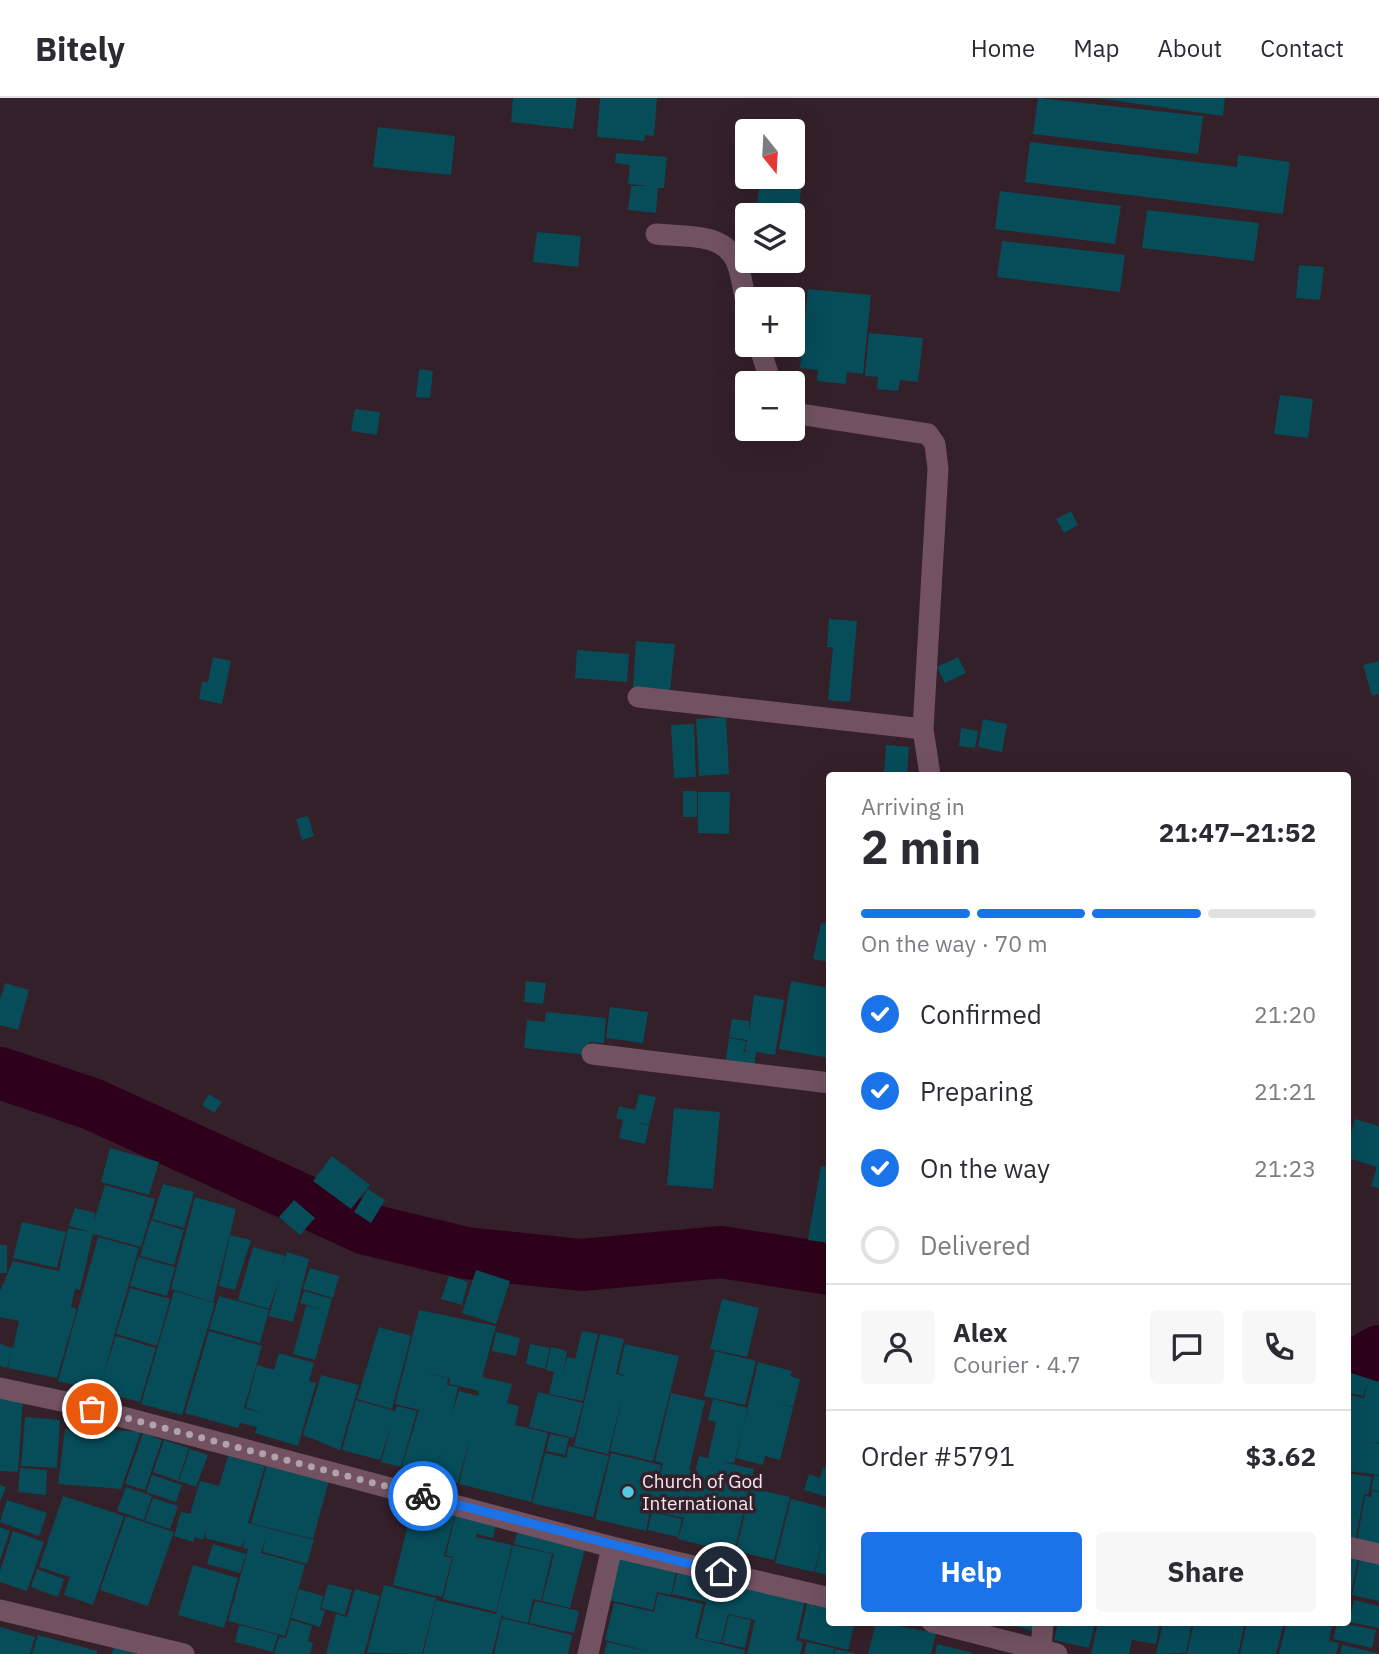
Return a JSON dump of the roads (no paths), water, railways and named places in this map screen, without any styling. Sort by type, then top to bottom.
[{"type":"street","points":[[656,234],[717,240],[736,260],[742,287]]},
{"type":"street","points":[[805,415],[928,434],[935,444],[938,469],[936,549],[923,729],[930,772]]},
{"type":"street","points":[[638,697],[923,729]]},
{"type":"street","points":[[592,1054],[826,1083]]},
{"type":"street","points":[[0,1388],[46,1396],[612,1547],[826,1597]]},
{"type":"street","points":[[588,1654],[612,1547]]},
{"type":"street","points":[[1351,1548],[1379,1554]]},
{"type":"street","points":[[0,1610],[184,1654]]},
{"type":"street","points":[[948,1626],[1049,1652],[1044,1626]]},
{"type":"waterway","points":[[0,1073],[92,1104],[366,1229],[466,1253],[582,1265],[721,1252],[826,1268]]},
{"type":"waterway","points":[[1351,1366],[1379,1351]]},
{"type":"place","name":"Church of God International","points":[[628,1492]]}]
